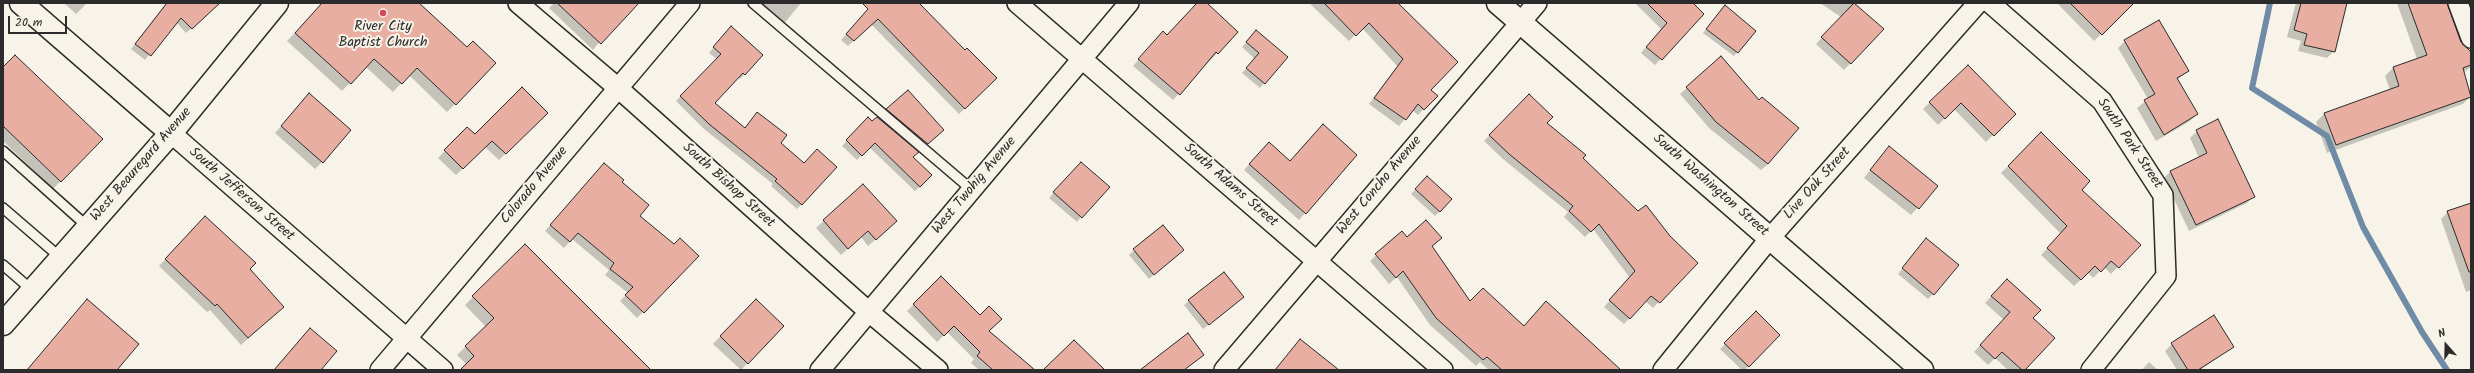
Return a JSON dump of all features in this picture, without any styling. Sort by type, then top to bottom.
[{"type":"street","name":"South Jefferson Street","points":[[21,3],[406,340],[443,370]]},
{"type":"street","name":"West Beauregard Avenue","points":[[3,324],[171,133],[278,3]]},
{"type":"street","name":"South Bishop Street","points":[[518,3],[618,88],[869,312],[938,370]]},
{"type":"street","name":"Colorado Avenue","points":[[380,370],[690,3]]},
{"type":"street","name":"South Adams Street","points":[[1017,3],[1443,370]]},
{"type":"street","name":"West Twohig Avenue","points":[[820,370],[1129,3]]},
{"type":"street","name":"South Washington Street","points":[[1498,3],[1922,370]]},
{"type":"street","name":"West Concho Avenue","points":[[1224,370],[1536,3]]},
{"type":"street","name":"Live Oak Street","points":[[1664,370],[1770,238],[1978,3]]},
{"type":"street","name":"South Park Street","points":[[1990,3],[2102,101],[2163,195],[2166,276],[2090,370]]},
{"type":"street","points":[[2458,3],[2471,38]]},
{"type":"lane","points":[[753,3],[972,190]]},
{"type":"lane","points":[[3,152],[88,227]]},
{"type":"lane","points":[[3,208],[61,258]]},
{"type":"lane","points":[[3,265],[33,291]]},
{"type":"building","points":[[167,3],[220,3],[192,29],[181,18],[151,56],[135,44]]},
{"type":"building","points":[[322,3],[419,3],[467,47],[473,41],[496,63],[456,105],[417,68],[402,84],[374,59],[351,84],[295,33]]},
{"type":"building","points":[[557,3],[639,3],[601,44]]},
{"type":"building","points":[[862,3],[919,3],[965,50],[967,48],[997,78],[965,109],[878,19],[854,41],[846,34],[868,9]]},
{"type":"building","points":[[1197,3],[1207,3],[1238,32],[1218,54],[1216,52],[1180,95],[1138,59],[1163,31],[1167,35]]},
{"type":"building","points":[[1324,3],[1398,3],[1458,62],[1431,90],[1438,96],[1424,110],[1418,104],[1406,120],[1374,98],[1403,59],[1369,23],[1356,36]]},
{"type":"building","points":[[1647,3],[1693,3],[1704,14],[1662,60],[1646,47],[1667,23]]},
{"type":"building","points":[[1854,3],[1884,29],[1851,64],[1821,37]]},
{"type":"building","points":[[2070,3],[2134,3],[2102,35]]},
{"type":"building","points":[[2301,3],[2347,3],[2335,52],[2304,45],[2307,34],[2294,30]]},
{"type":"building","points":[[2408,3],[2447,3],[2461,42],[2471,52],[2471,65],[2463,68],[2471,97],[2336,145],[2324,113],[2399,86],[2393,67],[2427,55]]},
{"type":"building","points":[[1725,5],[1756,31],[1738,53],[1706,29]]},
{"type":"building","points":[[2159,20],[2189,71],[2177,78],[2198,114],[2164,135],[2144,100],[2155,94],[2124,40]]},
{"type":"building","points":[[731,26],[763,55],[745,75],[743,73],[715,103],[745,128],[757,112],[787,135],[781,143],[804,163],[817,149],[837,167],[802,205],[775,181],[777,179],[709,124],[680,96],[721,54],[713,47]]},
{"type":"building","points":[[1256,30],[1288,57],[1265,84],[1246,68],[1259,53],[1246,42]]},
{"type":"building","points":[[15,55],[103,139],[61,182],[3,126],[3,67]]},
{"type":"building","points":[[1721,56],[1759,100],[1762,97],[1799,128],[1768,164],[1716,122],[1686,87]]},
{"type":"building","points":[[1968,65],[2016,114],[1994,136],[1961,103],[1945,119],[1929,102]]},
{"type":"building","points":[[522,87],[548,113],[506,154],[492,141],[463,169],[444,150],[467,127],[475,134]]},
{"type":"building","points":[[908,90],[944,130],[928,144],[886,109]]},
{"type":"building","points":[[309,93],[351,130],[323,163],[281,126]]},
{"type":"building","points":[[1529,94],[1553,117],[1547,123],[1586,155],[1583,158],[1638,211],[1646,205],[1670,236],[1698,263],[1660,303],[1651,296],[1630,319],[1609,300],[1635,271],[1599,224],[1591,232],[1569,211],[1573,206],[1509,154],[1489,135]]},
{"type":"building","points":[[868,117],[872,121],[877,117],[919,152],[913,157],[932,175],[920,187],[875,143],[862,156],[846,140]]},
{"type":"building","points":[[2218,119],[2255,197],[2196,225],[2170,171],[2207,153],[2196,130]]},
{"type":"building","points":[[1323,124],[1357,155],[1306,214],[1249,164],[1269,142],[1290,161]]},
{"type":"building","points":[[2041,132],[2090,181],[2082,190],[2141,245],[2119,268],[2111,261],[2101,272],[2095,266],[2081,280],[2047,248],[2067,226],[2008,166]]},
{"type":"building","points":[[1889,146],[1938,186],[1919,209],[1870,170]]},
{"type":"building","points":[[1081,162],[1110,187],[1082,218],[1053,192]]},
{"type":"building","points":[[604,163],[624,180],[622,182],[649,205],[640,216],[674,244],[680,238],[699,256],[644,313],[625,295],[633,287],[610,269],[614,263],[578,233],[570,242],[550,225]]},
{"type":"building","points":[[1427,176],[1452,199],[1440,212],[1415,189]]},
{"type":"building","points":[[863,184],[897,221],[876,240],[868,231],[848,249],[823,220]]},
{"type":"building","points":[[2471,203],[2471,272],[2469,272],[2447,211]]},
{"type":"building","points":[[205,216],[256,263],[250,269],[284,307],[248,338],[217,304],[215,306],[165,259]]},
{"type":"building","points":[[1426,220],[1442,238],[1432,246],[1470,301],[1483,288],[1524,326],[1546,301],[1621,370],[1502,370],[1487,357],[1483,360],[1436,318],[1403,271],[1396,278],[1375,254],[1402,231],[1407,237]]},
{"type":"building","points":[[1163,225],[1184,250],[1154,275],[1133,249]]},
{"type":"building","points":[[1926,238],[1959,265],[1934,295],[1902,268]]},
{"type":"building","points":[[525,244],[651,370],[460,370],[474,356],[465,346],[494,318],[472,296]]},
{"type":"building","points":[[1224,272],[1244,297],[1209,325],[1188,300]]},
{"type":"building","points":[[941,276],[980,315],[989,306],[1002,319],[989,331],[1035,370],[993,370],[977,356],[980,352],[954,326],[944,336],[913,304]]},
{"type":"building","points":[[2007,279],[2041,310],[2033,318],[2055,338],[2025,370],[2022,370],[2002,352],[1995,359],[1980,345],[2010,312],[1991,296]]},
{"type":"building","points":[[87,299],[139,344],[117,370],[27,370]]},
{"type":"building","points":[[756,299],[784,326],[748,364],[720,336]]},
{"type":"building","points":[[1756,311],[1780,335],[1749,367],[1724,343]]},
{"type":"building","points":[[2214,315],[2234,347],[2198,370],[2188,370],[2171,343]]},
{"type":"building","points":[[310,328],[337,351],[321,370],[274,370]]},
{"type":"building","points":[[1188,333],[1204,355],[1184,370],[1140,370]]},
{"type":"building","points":[[1300,339],[1339,370],[1275,370]]},
{"type":"building","points":[[1074,340],[1105,370],[1043,370]]},
{"type":"waterway","points":[[2270,3],[2252,88],[2327,136],[2363,227],[2422,332],[2447,370]]},
{"type":"place","name":"River City Baptist Church","points":[[383,13]]}]
